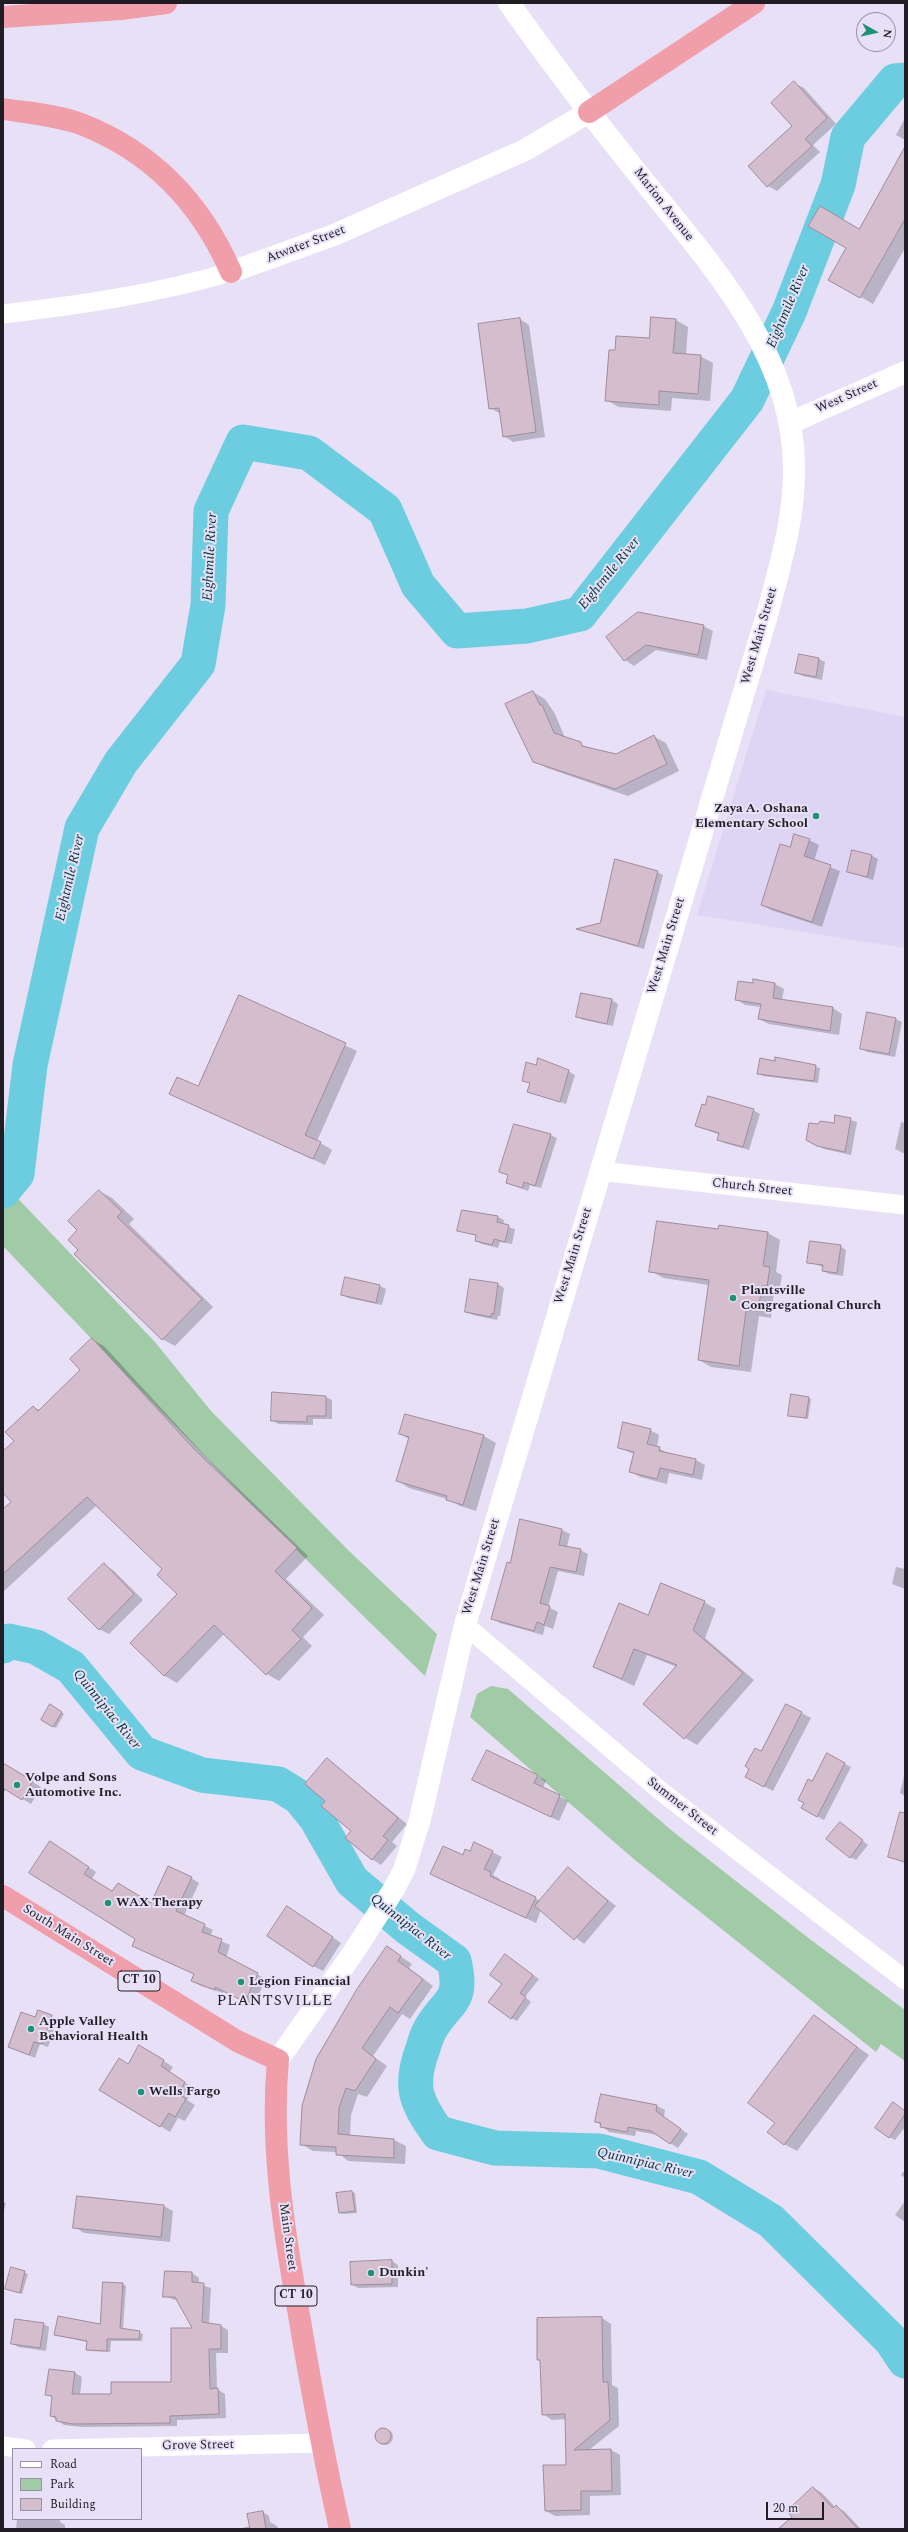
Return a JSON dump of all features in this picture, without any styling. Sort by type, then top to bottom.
[{"type":"highway","points":[[3,17],[121,9],[166,3]]},
{"type":"highway","points":[[589,112],[754,3]]},
{"type":"highway","points":[[3,109],[47,115],[80,124],[139,156],[164,175],[188,198],[221,248],[231,272]]},
{"type":"highway","name":"South Main Street","points":[[3,1896],[237,2041],[278,2060]]},
{"type":"highway","name":"Main Street","points":[[278,2060],[274,2099],[279,2176],[292,2273],[321,2443],[340,2529]]},
{"type":"main road","name":"Marion Avenue","points":[[509,3],[589,112],[710,264],[734,298],[760,340],[774,374],[790,423]]},
{"type":"main road","name":"Atwater Street","points":[[231,272],[334,235],[525,150],[589,112]]},
{"type":"main road","name":"West Street","points":[[790,423],[905,372]]},
{"type":"main road","name":"West Main Street","points":[[278,2060],[376,1919],[394,1889],[404,1870],[420,1819],[465,1625],[785,549],[792,504],[794,465],[790,423]]},
{"type":"street","name":"Atwater Street","points":[[3,314],[137,295],[231,272]]},
{"type":"street","name":"Church Street","points":[[599,1171],[905,1205]]},
{"type":"street","name":"Summer Street","points":[[465,1625],[662,1792],[905,1980]]},
{"type":"street","name":"Grove Street","points":[[97,2448],[321,2443]]},
{"type":"street","points":[[3,2446],[18,2448]]},
{"type":"shaded area","name":"Zaya A. Oshana Elementary School","points":[[766,690],[905,717],[905,948],[697,915]]},
{"type":"green space","points":[[3,1183],[155,1342],[211,1411],[348,1550],[437,1634],[425,1676],[264,1517],[159,1410],[3,1246]]},
{"type":"green space","points":[[491,1686],[508,1689],[671,1830],[811,1940],[905,2010],[905,2061],[881,2044],[876,2052],[635,1860],[470,1717],[477,1694]]},
{"type":"building","points":[[794,81],[827,118],[805,139],[812,146],[767,187],[748,166],[792,126],[771,103]]},
{"type":"building","points":[[905,147],[905,219],[860,298],[828,280],[846,248],[808,226],[820,206],[859,229]]},
{"type":"building","points":[[651,317],[676,319],[673,353],[701,355],[698,394],[659,391],[659,405],[605,401],[609,350],[615,350],[616,336],[649,338]]},
{"type":"building","points":[[520,318],[536,432],[503,437],[499,408],[489,409],[478,324]]},
{"type":"building","points":[[638,612],[704,625],[698,655],[646,645],[624,661],[606,637]]},
{"type":"building","points":[[799,654],[819,658],[816,677],[795,673]]},
{"type":"building","points":[[533,691],[540,705],[542,705],[554,733],[581,742],[582,746],[616,754],[654,735],[667,764],[615,789],[533,762],[505,704]]},
{"type":"building","points":[[794,834],[810,839],[804,856],[831,865],[812,922],[761,905],[780,844],[790,847]]},
{"type":"building","points":[[852,850],[872,855],[867,877],[847,872]]},
{"type":"building","points":[[615,859],[658,871],[638,946],[576,929],[600,923]]},
{"type":"building","points":[[753,979],[775,983],[773,998],[833,1007],[830,1031],[758,1019],[761,1004],[735,1000],[738,981],[753,983]]},
{"type":"building","points":[[581,993],[612,999],[607,1024],[576,1017]]},
{"type":"building","points":[[239,995],[346,1043],[305,1135],[321,1142],[313,1159],[169,1094],[177,1077],[198,1086]]},
{"type":"building","points":[[867,1012],[896,1018],[889,1054],[860,1049]]},
{"type":"building","points":[[775,1057],[816,1065],[814,1081],[757,1074],[760,1058],[775,1061]]},
{"type":"building","points":[[538,1058],[569,1070],[560,1102],[527,1092],[530,1083],[522,1081],[526,1062],[536,1065]]},
{"type":"building","points":[[708,1096],[754,1109],[743,1147],[717,1140],[719,1133],[695,1126],[702,1104],[705,1105]]},
{"type":"building","points":[[835,1115],[851,1118],[845,1152],[817,1146],[806,1140],[809,1123],[818,1124],[820,1121],[834,1123]]},
{"type":"building","points":[[514,1124],[551,1134],[535,1186],[524,1182],[522,1188],[506,1183],[508,1175],[499,1172]]},
{"type":"building","points":[[99,1190],[122,1212],[117,1217],[202,1299],[162,1340],[74,1254],[78,1250],[68,1240],[77,1230],[68,1221]]},
{"type":"building","points":[[462,1210],[498,1216],[497,1222],[509,1225],[505,1242],[494,1239],[492,1245],[475,1241],[476,1235],[457,1231]]},
{"type":"building","name":"Plantsville Congregational Church","points":[[657,1221],[718,1229],[719,1225],[768,1232],[763,1266],[770,1267],[767,1286],[762,1286],[758,1311],[746,1310],[739,1366],[698,1360],[709,1280],[649,1272]]},
{"type":"building","points":[[810,1241],[841,1245],[837,1273],[822,1271],[823,1265],[807,1263]]},
{"type":"building","points":[[345,1277],[380,1285],[376,1303],[341,1295]]},
{"type":"building","points":[[470,1279],[498,1283],[494,1314],[492,1313],[491,1317],[465,1312]]},
{"type":"building","points":[[92,1338],[195,1450],[297,1548],[275,1571],[312,1608],[292,1630],[301,1639],[266,1675],[214,1625],[164,1676],[130,1643],[177,1594],[157,1575],[162,1569],[87,1497],[3,1574],[3,1509],[11,1502],[3,1493],[3,1451],[14,1441],[5,1432],[33,1406],[38,1411],[80,1370],[70,1359]]},
{"type":"building","points":[[272,1392],[326,1396],[326,1416],[307,1416],[307,1422],[271,1421]]},
{"type":"building","points":[[791,1394],[809,1397],[806,1418],[788,1416]]},
{"type":"building","points":[[405,1414],[484,1435],[463,1505],[446,1500],[447,1496],[396,1481],[409,1437],[399,1434]]},
{"type":"building","points":[[623,1422],[651,1429],[647,1444],[660,1447],[659,1451],[696,1459],[693,1475],[660,1468],[657,1479],[629,1472],[634,1452],[618,1448]]},
{"type":"building","points":[[520,1519],[562,1529],[559,1545],[581,1549],[576,1572],[550,1567],[540,1603],[550,1606],[544,1625],[537,1622],[534,1631],[491,1619],[507,1562],[510,1563]]},
{"type":"building","points":[[104,1563],[134,1594],[99,1630],[68,1599]]},
{"type":"building","points":[[661,1583],[705,1601],[693,1630],[743,1673],[684,1739],[643,1704],[677,1665],[634,1649],[622,1679],[593,1667],[619,1603],[648,1615]]},
{"type":"building","points":[[50,1704],[62,1712],[53,1727],[41,1720]]},
{"type":"building","points":[[786,1704],[802,1712],[764,1787],[745,1777],[749,1769],[745,1766],[755,1748],[761,1751]]},
{"type":"building","points":[[487,1750],[538,1775],[534,1783],[560,1795],[551,1817],[472,1780]]},
{"type":"building","points":[[827,1753],[845,1763],[817,1817],[801,1808],[804,1803],[798,1800],[808,1779],[812,1781]]},
{"type":"building","points":[[327,1758],[398,1818],[383,1836],[388,1840],[372,1860],[345,1838],[351,1831],[321,1806],[325,1801],[305,1784]]},
{"type":"building","name":"Volpe and Sons Automotive Inc.","points":[[3,1763],[33,1781],[22,1800],[3,1788]]},
{"type":"building","points":[[900,1812],[905,1813],[905,1862],[888,1857]]},
{"type":"building","points":[[840,1822],[863,1840],[850,1858],[826,1839]]},
{"type":"building","points":[[50,1841],[89,1867],[84,1874],[112,1891],[118,1883],[151,1903],[168,1866],[192,1877],[176,1911],[205,1924],[202,1932],[222,1939],[218,1952],[258,1973],[245,2002],[215,1987],[215,1990],[191,1981],[194,1974],[132,1946],[135,1939],[29,1873]]},
{"type":"building","points":[[474,1842],[493,1851],[484,1869],[491,1872],[490,1876],[536,1897],[526,1918],[430,1874],[443,1846],[463,1855],[465,1849],[470,1851]]},
{"type":"building","points":[[568,1867],[608,1901],[574,1940],[535,1906]]},
{"type":"building","points":[[287,1906],[333,1937],[313,1967],[267,1936]]},
{"type":"building","points":[[387,1946],[401,1956],[398,1961],[423,1979],[398,2013],[390,2007],[362,2048],[376,2059],[355,2091],[346,2088],[339,2108],[338,2134],[394,2139],[394,2158],[336,2155],[336,2147],[300,2145],[302,2106],[316,2059],[357,1989]]},
{"type":"building","points":[[505,1954],[533,1975],[520,1993],[526,1997],[511,2019],[488,2002],[502,1984],[490,1975]]},
{"type":"building","name":"Apple Valley Behavioral Health","points":[[38,2010],[52,2015],[42,2044],[34,2042],[29,2055],[8,2047],[21,2012],[35,2017]]},
{"type":"building","points":[[814,2015],[857,2047],[784,2145],[767,2132],[775,2123],[748,2103]]},
{"type":"building","name":"Wells Fargo","points":[[139,2045],[164,2060],[161,2066],[185,2082],[178,2094],[186,2099],[175,2117],[169,2113],[160,2127],[99,2090],[119,2058],[128,2064]]},
{"type":"building","points":[[601,2094],[657,2105],[656,2111],[681,2129],[670,2144],[651,2131],[628,2127],[627,2132],[600,2127],[601,2123],[595,2122]]},
{"type":"building","points":[[893,2102],[905,2111],[905,2114],[889,2138],[875,2128]]},
{"type":"building","points":[[352,2191],[355,2211],[339,2213],[336,2193]]},
{"type":"building","points":[[77,2196],[164,2205],[161,2237],[73,2228]]},
{"type":"building","name":"Dunkin'","points":[[392,2260],[392,2284],[351,2285],[350,2262]]},
{"type":"building","points":[[11,2267],[25,2271],[20,2293],[5,2289]]},
{"type":"building","points":[[165,2271],[192,2272],[192,2282],[204,2283],[202,2322],[221,2325],[221,2349],[209,2349],[210,2389],[218,2388],[219,2414],[170,2416],[170,2423],[73,2424],[56,2421],[56,2417],[50,2416],[52,2396],[45,2395],[49,2369],[75,2372],[72,2394],[111,2394],[111,2382],[171,2382],[171,2328],[192,2328],[175,2297],[163,2297]]},
{"type":"building","points":[[103,2282],[123,2283],[120,2328],[140,2331],[139,2339],[107,2339],[107,2351],[86,2350],[87,2341],[54,2335],[58,2316],[100,2324]]},
{"type":"building","points":[[602,2317],[603,2382],[608,2382],[610,2420],[574,2450],[611,2449],[612,2491],[581,2491],[581,2510],[545,2511],[543,2465],[566,2465],[565,2414],[542,2415],[540,2360],[537,2360],[537,2318]]},
{"type":"building","points":[[15,2319],[44,2323],[40,2348],[11,2344]]},
{"type":"building","points":[[380,2428],[386,2428],[391,2433],[389,2442],[386,2444],[380,2444],[375,2439],[375,2433]]},
{"type":"building","points":[[813,2487],[833,2508],[836,2505],[858,2529],[778,2529],[792,2517],[787,2511]]},
{"type":"building","points":[[263,2511],[266,2529],[250,2529],[247,2514]]},
{"type":"waterway","name":"Eightmile River","points":[[3,1191],[17,1174],[30,1065],[82,828],[121,762],[198,664],[208,605],[211,511],[243,442],[309,453],[385,510],[418,585],[457,631],[527,626],[580,614],[747,400],[789,312],[838,185],[848,137],[895,81],[905,80]]},
{"type":"waterway","name":"Quinnipiac River","points":[[3,1646],[9,1641],[36,1647],[71,1667],[142,1753],[202,1775],[278,1784],[299,1797],[316,1818],[352,1881],[408,1928],[454,1961],[457,1975],[456,1993],[428,2033],[416,2073],[419,2102],[438,2133],[495,2148],[599,2151],[699,2177],[771,2221],[891,2340],[905,2361]]},
{"type":"place","name":"Zaya A. Oshana Elementary School","points":[[816,816]]},
{"type":"place","name":"Plantsville Congregational Church","points":[[733,1298]]},
{"type":"place","name":"Volpe and Sons Automotive Inc.","points":[[17,1785]]},
{"type":"place","name":"WAX Therapy","points":[[108,1903]]},
{"type":"place","name":"Legion Financial","points":[[241,1982]]},
{"type":"place","name":"Apple Valley Behavioral Health","points":[[31,2029]]},
{"type":"place","name":"Wells Fargo","points":[[141,2092]]},
{"type":"place","name":"Dunkin'","points":[[371,2273]]},
{"type":"district","name":"PLANTSVILLE","points":[[275,2002]]}]
